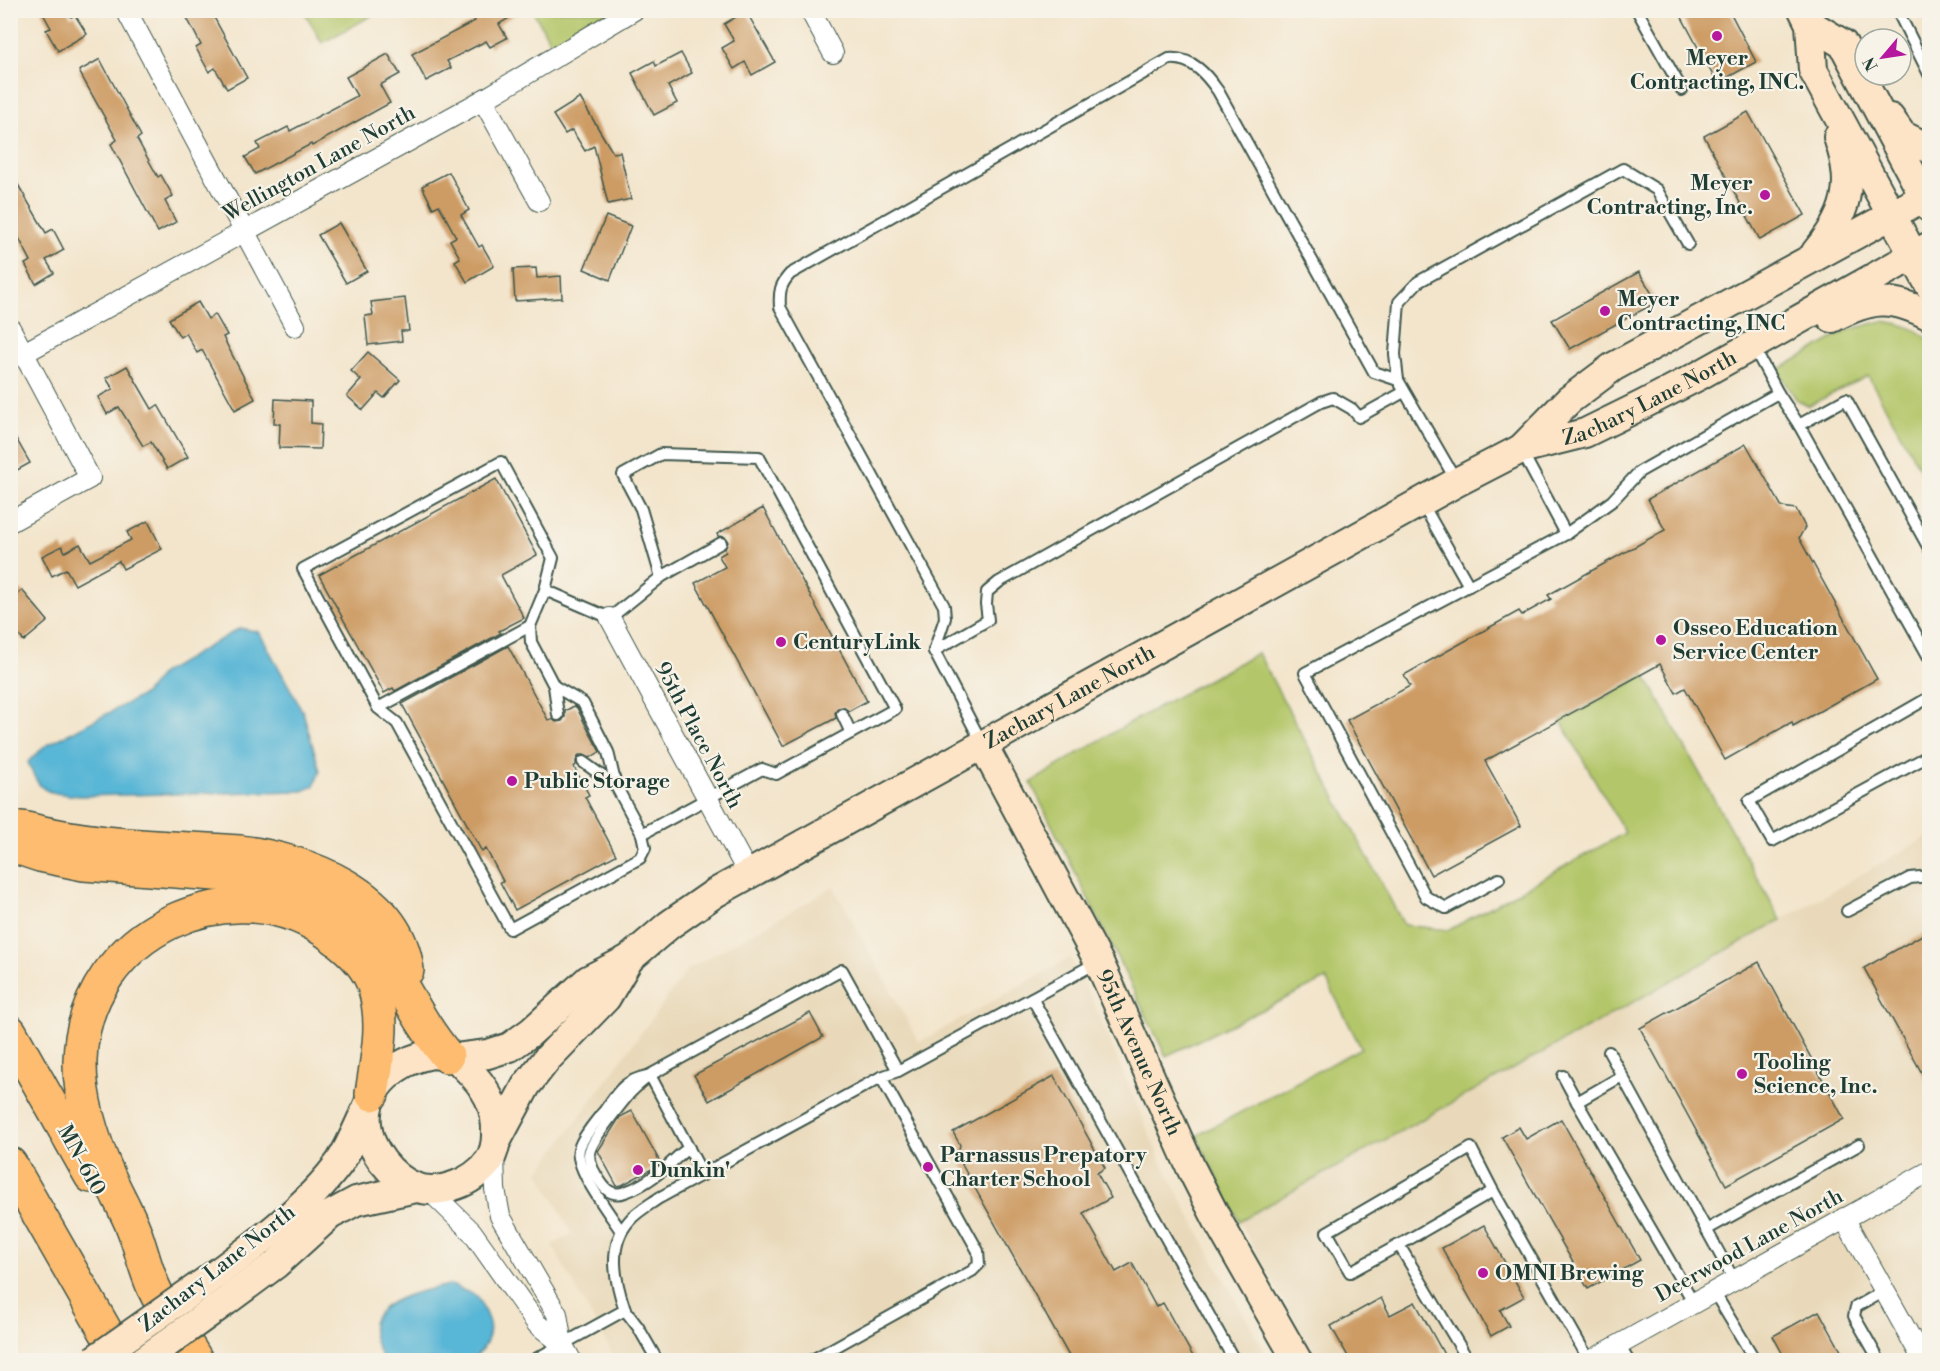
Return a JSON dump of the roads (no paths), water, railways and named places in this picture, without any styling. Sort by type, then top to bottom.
[{"type":"highway","points":[[10,825],[43,834],[95,843],[261,855],[296,862],[332,877],[363,898],[391,928],[401,944],[406,966],[407,996]]},
{"type":"highway","points":[[10,845],[40,855],[84,864],[240,875],[288,883],[332,905],[363,931],[382,953],[431,1036],[452,1057]]},
{"type":"highway","points":[[196,1360],[153,1287],[134,1230],[93,1138],[81,1077],[82,1040],[93,999],[114,966],[157,927],[195,912],[213,908],[266,907],[296,915],[313,923],[346,946],[362,964],[374,984],[381,1022],[370,1100]]},
{"type":"highway","name":"MN-610","points":[[10,1032],[153,1287]]},
{"type":"highway","points":[[10,1164],[122,1360]]},
{"type":"main road","points":[[1808,16],[1813,70],[1892,215],[1922,251],[1929,286]]},
{"type":"main road","points":[[1808,16],[1843,44],[1928,200]]},
{"type":"main road","points":[[1807,261],[1839,220],[1845,197],[1847,171],[1826,94]]},
{"type":"main road","points":[[1872,99],[1885,110],[1902,135],[1929,149]]},
{"type":"main road","name":"Zachary Lane North","points":[[1521,449],[1569,400],[1613,367],[1892,215],[1928,200]]},
{"type":"main road","name":"Zachary Lane North","points":[[452,1057],[488,1054],[510,1047],[531,1032],[588,980],[629,959],[692,908],[748,873],[1457,482],[1521,449],[1585,433],[1700,375],[1738,371],[1756,352],[1922,251]]},
{"type":"main road","points":[[1756,352],[1853,307],[1876,302],[1902,303],[1929,316]]},
{"type":"main road","name":"95th Avenue North","points":[[983,745],[1099,962],[1191,1168],[1219,1223],[1297,1360]]},
{"type":"main road","name":"Zachary Lane North","points":[[495,1148],[526,1086],[547,1059],[606,998],[629,959]]},
{"type":"main road","points":[[432,1054],[452,1057],[483,1086],[492,1103],[496,1120],[495,1148],[488,1162],[465,1182],[447,1188],[423,1189],[401,1179],[378,1155],[371,1141],[367,1124],[370,1100],[385,1077],[402,1064],[419,1056],[432,1054]]},
{"type":"main road","name":"Zachary Lane North","points":[[94,1360],[212,1277],[274,1229],[321,1184],[340,1162],[370,1100]]},
{"type":"main road","name":"Zachary Lane North","points":[[144,1360],[276,1264],[330,1215],[356,1201],[423,1189]]},
{"type":"street","points":[[126,10],[295,326]]},
{"type":"street","name":"Wellington Lane North","points":[[24,353],[483,100],[634,10]]},
{"type":"street","points":[[810,10],[833,53]]},
{"type":"street","points":[[483,100],[539,201]]},
{"type":"street","points":[[10,327],[90,478],[10,522]]},
{"type":"street","name":"95th Place North","points":[[610,618],[748,873]]},
{"type":"street","points":[[495,1148],[495,1189],[500,1216],[557,1314],[567,1352]]},
{"type":"street","name":"Deerwood Lane North","points":[[1591,1360],[1623,1353],[1694,1303],[1929,1171]]},
{"type":"street","points":[[423,1189],[471,1232],[537,1324],[567,1352]]},
{"type":"street","points":[[1844,1218],[1923,1360]]},
{"type":"lane","points":[[1636,10],[1682,90]]},
{"type":"lane","points":[[1897,10],[1929,76]]},
{"type":"lane","points":[[983,745],[934,651],[945,618],[944,606],[780,307],[779,291],[782,283],[790,274],[1169,59],[1179,58],[1205,74],[1218,91],[1374,372],[1398,380]]},
{"type":"lane","points":[[1457,482],[1398,380],[1395,354],[1399,302],[1418,282],[1623,170],[1657,189],[1688,244]]},
{"type":"lane","points":[[1756,352],[1929,659]]},
{"type":"lane","points":[[934,651],[988,620],[987,592],[999,582],[1311,408],[1333,398],[1352,409],[1359,417],[1404,392]]},
{"type":"lane","points":[[1499,879],[1446,908],[1426,897],[1305,673],[1566,534],[1612,501],[1639,472],[1778,393]]},
{"type":"lane","points":[[1799,425],[1845,399],[1929,550]]},
{"type":"lane","points":[[1521,449],[1566,534]]},
{"type":"lane","points":[[642,834],[762,768],[776,774],[895,709],[759,457],[661,454],[623,475],[641,509],[661,577]]},
{"type":"lane","points":[[554,686],[583,703],[608,752],[616,786],[642,834],[645,848],[640,858],[510,929],[397,723],[378,708],[303,569],[501,462],[553,558],[545,590],[530,626],[531,642],[554,686],[558,715]]},
{"type":"lane","points":[[1422,502],[1469,586]]},
{"type":"lane","points":[[545,590],[610,618],[661,577],[722,543]]},
{"type":"lane","points":[[378,708],[530,626]]},
{"type":"lane","points":[[1929,697],[1749,801],[1772,841],[1929,756]]},
{"type":"lane","points":[[842,714],[851,733]]},
{"type":"lane","points":[[583,762],[616,786]]},
{"type":"lane","points":[[1847,911],[1910,878],[1929,876]]},
{"type":"lane","points":[[657,1360],[625,1310],[618,1292],[615,1247],[621,1231],[630,1219],[659,1198],[1099,962]]},
{"type":"lane","points":[[689,1148],[678,1154],[666,1168],[627,1192],[614,1193],[607,1190],[590,1161],[590,1148],[630,1093],[650,1076],[842,970],[898,1071]]},
{"type":"lane","points":[[1032,998],[1234,1360]]},
{"type":"lane","points":[[1609,1052],[1734,1280]]},
{"type":"lane","points":[[650,1076],[703,1175]]},
{"type":"lane","points":[[621,1231],[578,1161],[579,1148],[623,1085],[635,1079],[650,1076]]},
{"type":"lane","points":[[1563,1076],[1694,1303]]},
{"type":"lane","points":[[1577,1102],[1622,1076]]},
{"type":"lane","points":[[812,1360],[972,1271],[979,1264],[978,1251],[881,1077]]},
{"type":"lane","points":[[1706,1230],[1859,1145]]},
{"type":"lane","points":[[1493,1191],[1350,1272],[1327,1233],[1471,1148],[1493,1191],[1591,1360]]},
{"type":"lane","points":[[1399,1245],[1468,1360]]},
{"type":"lane","points":[[1879,1360],[1854,1316],[1856,1307],[1884,1291]]},
{"type":"lane","points":[[1714,1292],[1755,1360]]},
{"type":"lane","points":[[534,1360],[567,1352],[625,1310]]},
{"type":"water","points":[[240,628],[259,632],[303,712],[320,771],[314,786],[303,791],[79,796],[46,790],[36,781],[28,762],[45,746],[145,694],[161,674]]},
{"type":"water","points":[[451,1285],[477,1296],[486,1315],[490,1333],[478,1354],[471,1360],[383,1360],[373,1333],[373,1324],[377,1315],[395,1301],[406,1296]]},
{"type":"place","name":"Meyer Contracting, INC.","points":[[1717,36]]},
{"type":"place","name":"Meyer Contracting, Inc.","points":[[1765,195]]},
{"type":"place","name":"Meyer Contracting, INC","points":[[1605,311]]},
{"type":"place","name":"Osseo Education Service Center","points":[[1661,640]]},
{"type":"place","name":"CenturyLink","points":[[781,642]]},
{"type":"place","name":"Public Storage","points":[[512,781]]},
{"type":"place","name":"Tooling Science, Inc.","points":[[1742,1074]]},
{"type":"place","name":"Parnassus Prepatory Charter School","points":[[928,1167]]},
{"type":"place","name":"Dunkin'","points":[[638,1170]]},
{"type":"place","name":"OMNI Brewing","points":[[1483,1273]]}]
